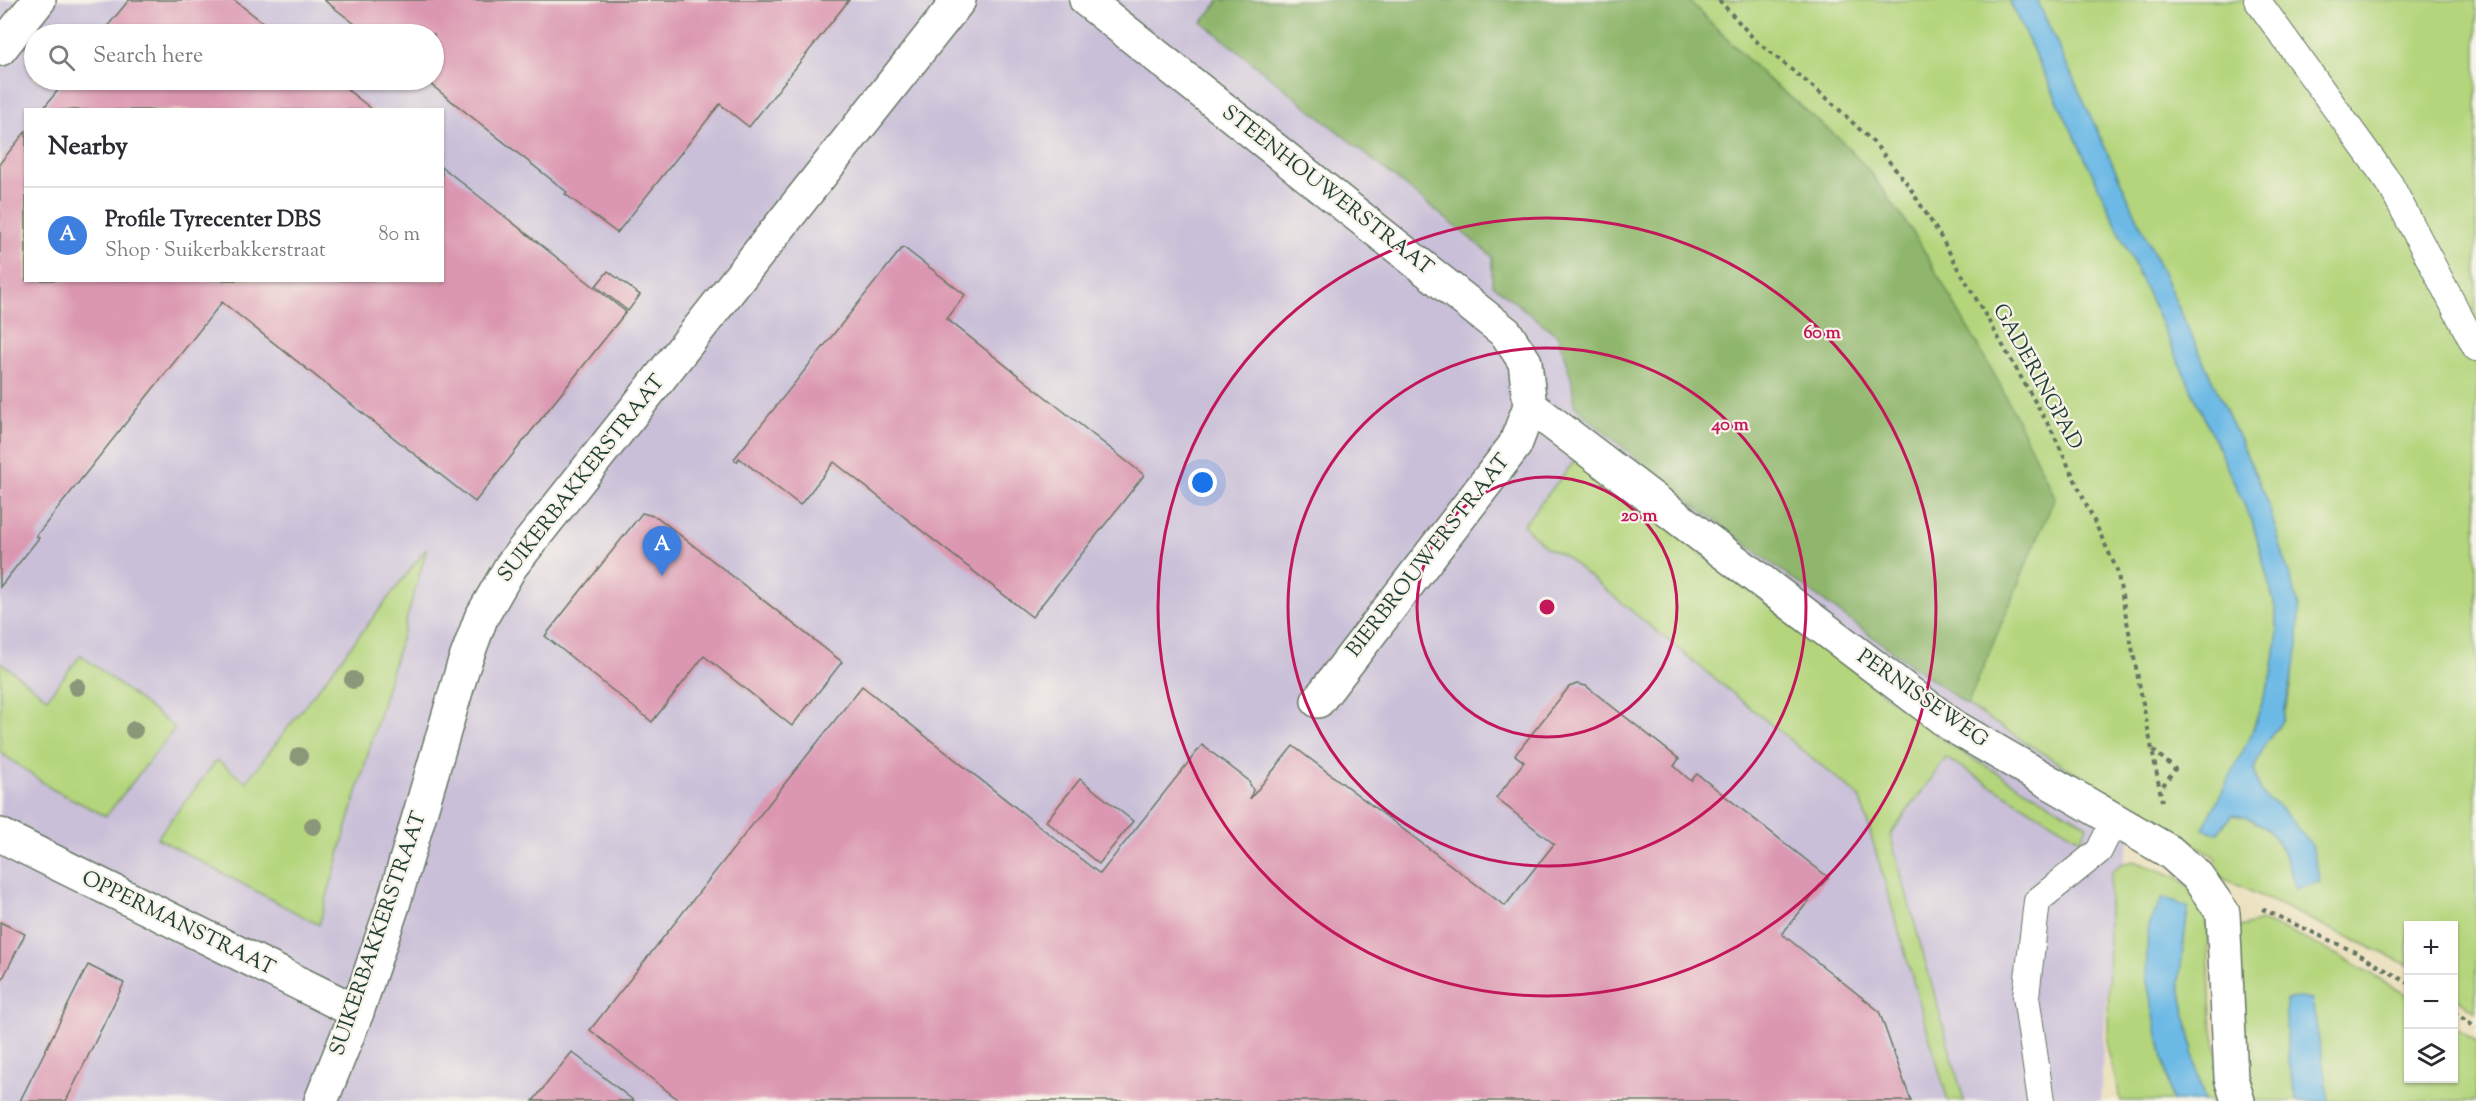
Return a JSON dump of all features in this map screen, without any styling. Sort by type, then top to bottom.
[{"type":"street","points":[[0,48],[39,0]]},
{"type":"street","name":"SUIKERBAKKERSTRAAT","points":[[321,1101],[357,1012],[393,905],[463,668],[481,618],[511,567],[959,0]]},
{"type":"street","name":"STEENHOUWERSTRAAT","points":[[1086,0],[1506,333],[1525,362],[1530,406]]},
{"type":"street","name":"BIERBROUWERSTRAAT","points":[[1318,701],[1515,445],[1530,406]]},
{"type":"street","name":"PERNISSEWEG","points":[[1530,406],[1953,726],[2170,852],[2197,876],[2223,913]]},
{"type":"street","name":"OPPERMANSTRAAT","points":[[0,835],[357,1012]]},
{"type":"street","points":[[2223,913],[2231,1078],[2238,1101]]},
{"type":"lane","points":[[2257,0],[2390,184],[2476,348]]},
{"type":"lane","points":[[2041,1101],[2026,996],[2037,901],[2099,851],[2114,821]]},
{"type":"path","name":"GADERINGPAD","points":[[1719,0],[1755,40],[1829,100],[1875,144],[1908,185],[1936,229],[2053,433],[2118,570],[2170,852]]},
{"type":"path","points":[[2152,750],[2175,769],[2160,789]]},
{"type":"path","points":[[2223,913],[2252,904],[2355,952],[2404,980]]},
{"type":"path","points":[[2458,1015],[2476,1028]]},
{"type":"shaded area","points":[[0,0],[1220,0],[1202,22],[1492,256],[1492,284],[1558,336],[1572,381],[1575,405],[1775,567],[1967,705],[2138,810],[2112,904],[2100,1101],[0,1101]]},
{"type":"green space","points":[[1220,0],[1688,0],[1765,77],[1840,139],[1870,172],[1916,237],[1999,383],[2055,497],[1967,705],[1681,495],[1574,405],[1572,381],[1558,336],[1492,284],[1492,256],[1202,22]]},
{"type":"green space","points":[[1688,0],[2009,0],[2096,181],[2253,524],[2274,602],[2278,631],[2272,674],[2217,833],[2233,815],[2259,824],[2276,840],[2296,889],[2281,809],[2260,792],[2254,769],[2264,746],[2283,719],[2291,688],[2266,497],[2037,0],[2476,0],[2476,1012],[2458,999],[2458,921],[2404,921],[2404,963],[2220,877],[2215,857],[1967,705],[2054,496],[1999,383],[1916,237],[1870,172],[1806,110],[1765,77]]},
{"type":"green space","points":[[1577,458],[1953,747],[2087,825],[2081,840],[1946,758],[1890,835],[1964,1101],[1948,1101],[1860,797],[1563,555],[1547,548],[1523,525]]},
{"type":"green space","points":[[427,548],[319,925],[157,838],[217,760],[246,782]]},
{"type":"green space","points":[[81,655],[175,728],[106,816],[52,789],[0,752],[0,662],[47,698]]},
{"type":"green space","points":[[2134,861],[2177,877],[2199,898],[2207,917],[2211,1019],[2226,1101],[2205,1101],[2179,982],[2188,907],[2146,977],[2172,1101],[2121,1101],[2108,1050],[2109,897],[2111,872],[2121,864]]},
{"type":"green space","points":[[2261,921],[2337,955],[2404,994],[2404,1083],[2458,1083],[2458,1029],[2476,1041],[2476,1101],[2253,1101],[2242,1053],[2232,929]]},
{"type":"water","points":[[2009,0],[2037,0],[2266,497],[2299,607],[2298,647],[2283,719],[2264,746],[2254,769],[2260,792],[2281,809],[2312,845],[2320,882],[2296,889],[2288,863],[2276,841],[2269,831],[2248,818],[2233,815],[2217,833],[2203,829],[2251,735],[2272,674],[2278,631],[2274,602],[2253,524],[2096,181]]},
{"type":"water","points":[[2163,898],[2188,907],[2179,982],[2205,1101],[2172,1101],[2146,977],[2148,925]]},
{"type":"water","points":[[2286,999],[2312,1000],[2329,1101],[2297,1101],[2288,1050]]},
{"type":"building","points":[[129,0],[234,0],[265,24],[109,24]]},
{"type":"building","points":[[324,0],[849,0],[749,127],[720,104],[617,233],[565,194],[567,192],[438,90],[444,90],[444,24],[355,24]]},
{"type":"building","points":[[58,90],[348,90],[370,108],[44,108]]},
{"type":"building","points":[[24,133],[24,282],[444,282],[444,169],[626,312],[475,502],[222,302],[36,536],[39,538],[0,587],[0,163]]},
{"type":"building","points":[[903,247],[965,295],[947,319],[1144,475],[1032,617],[834,462],[800,505],[739,458],[737,462],[734,459]]},
{"type":"building","points":[[608,271],[640,295],[628,311],[596,286]]},
{"type":"building","points":[[642,513],[657,517],[842,662],[792,726],[704,656],[652,722],[545,636]]},
{"type":"building","points":[[1577,684],[1586,686],[1679,759],[1674,766],[1691,781],[1697,774],[1828,877],[1782,934],[1879,1011],[1911,1101],[680,1101],[590,1030],[862,686],[1100,874],[1202,745],[1248,780],[1253,790],[1250,799],[1293,746],[1505,906],[1554,844],[1496,798],[1524,762],[1515,755],[1569,687]]},
{"type":"building","points":[[1080,779],[1133,821],[1099,864],[1046,821]]},
{"type":"building","points":[[0,922],[25,934],[0,984]]},
{"type":"building","points":[[88,965],[124,983],[66,1101],[20,1101]]},
{"type":"building","points":[[572,1052],[634,1101],[533,1101]]},
{"type":"place","name":"Profile Tyrecenter DBS","points":[[662,576]]}]
